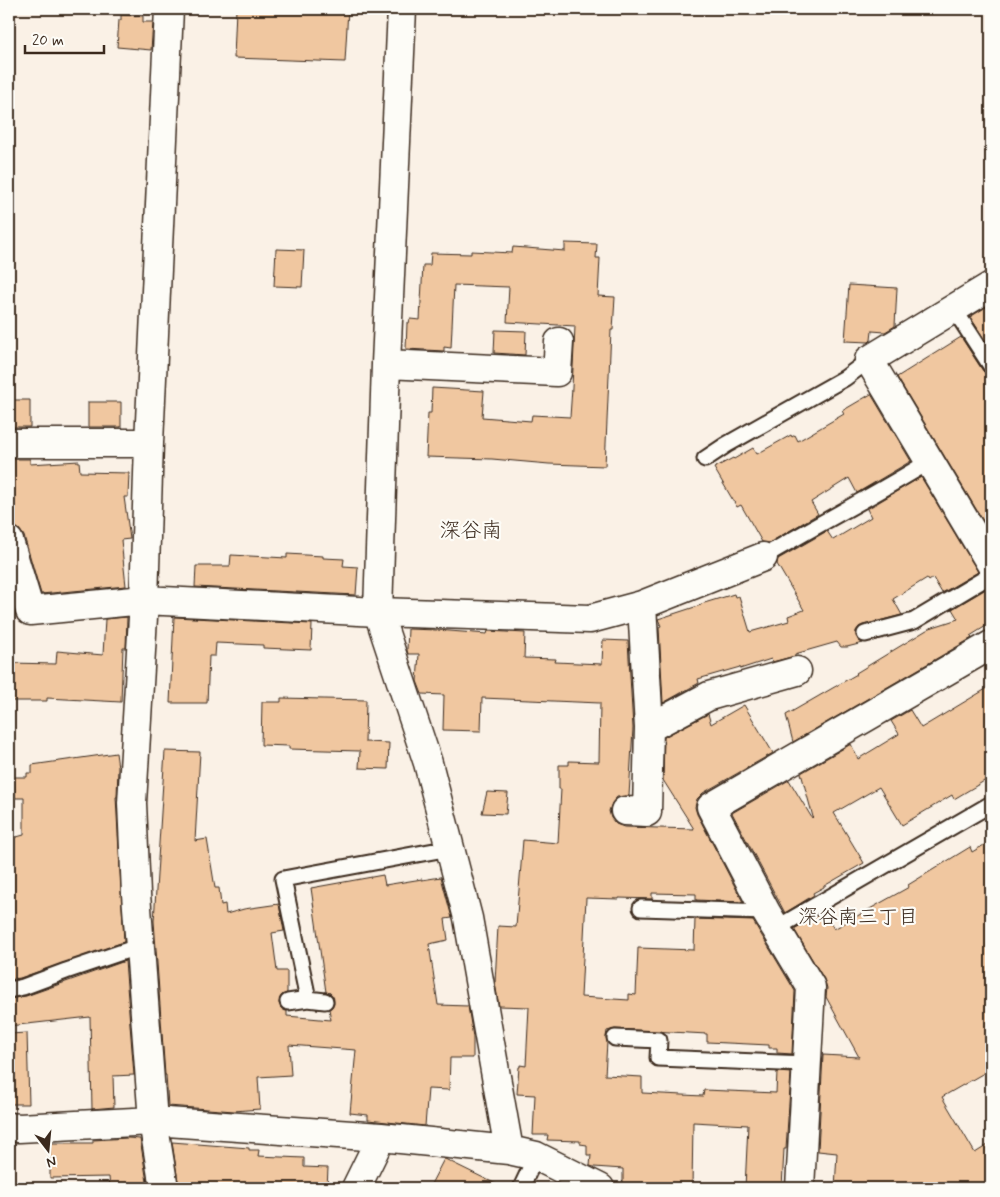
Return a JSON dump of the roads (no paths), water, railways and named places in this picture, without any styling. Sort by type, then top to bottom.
[{"type":"street","points":[[164,1188],[153,1121],[136,894],[132,803],[144,600],[149,443],[169,9]]},
{"type":"street","points":[[402,9],[386,364],[378,612],[428,763],[468,918],[509,1150]]},
{"type":"street","points":[[991,286],[869,360],[991,566]]},
{"type":"street","points":[[386,364],[557,372],[559,342]]},
{"type":"street","points":[[9,443],[149,443]]},
{"type":"street","points":[[9,541],[30,611],[144,600],[378,612],[590,619],[642,605],[763,557]]},
{"type":"street","points":[[642,605],[649,728],[646,812]]},
{"type":"street","points":[[800,1188],[811,987],[770,920],[711,806],[991,645]]},
{"type":"street","points":[[649,728],[709,696],[797,671]]},
{"type":"street","points":[[9,1127],[153,1121],[381,1137],[509,1150],[536,1156],[600,1188]]},
{"type":"street","points":[[356,1188],[381,1137]]},
{"type":"lane","points":[[954,309],[991,366]]},
{"type":"lane","points":[[705,459],[844,378],[869,360]]},
{"type":"lane","points":[[763,557],[930,461]]},
{"type":"lane","points":[[865,634],[914,621],[991,566]]},
{"type":"lane","points":[[641,908],[770,920],[991,804]]},
{"type":"lane","points":[[308,999],[283,879],[450,848]]},
{"type":"lane","points":[[9,990],[23,988],[140,946]]},
{"type":"lane","points":[[288,1002],[308,999],[325,1000]]},
{"type":"lane","points":[[615,1038],[659,1040],[658,1058],[806,1064]]},
{"type":"lane","points":[[521,1188],[536,1156]]},
{"type":"district","name":"深谷南","points":[[471,531]]},
{"type":"district","name":"深谷南三丁目","points":[[858,917]]}]
